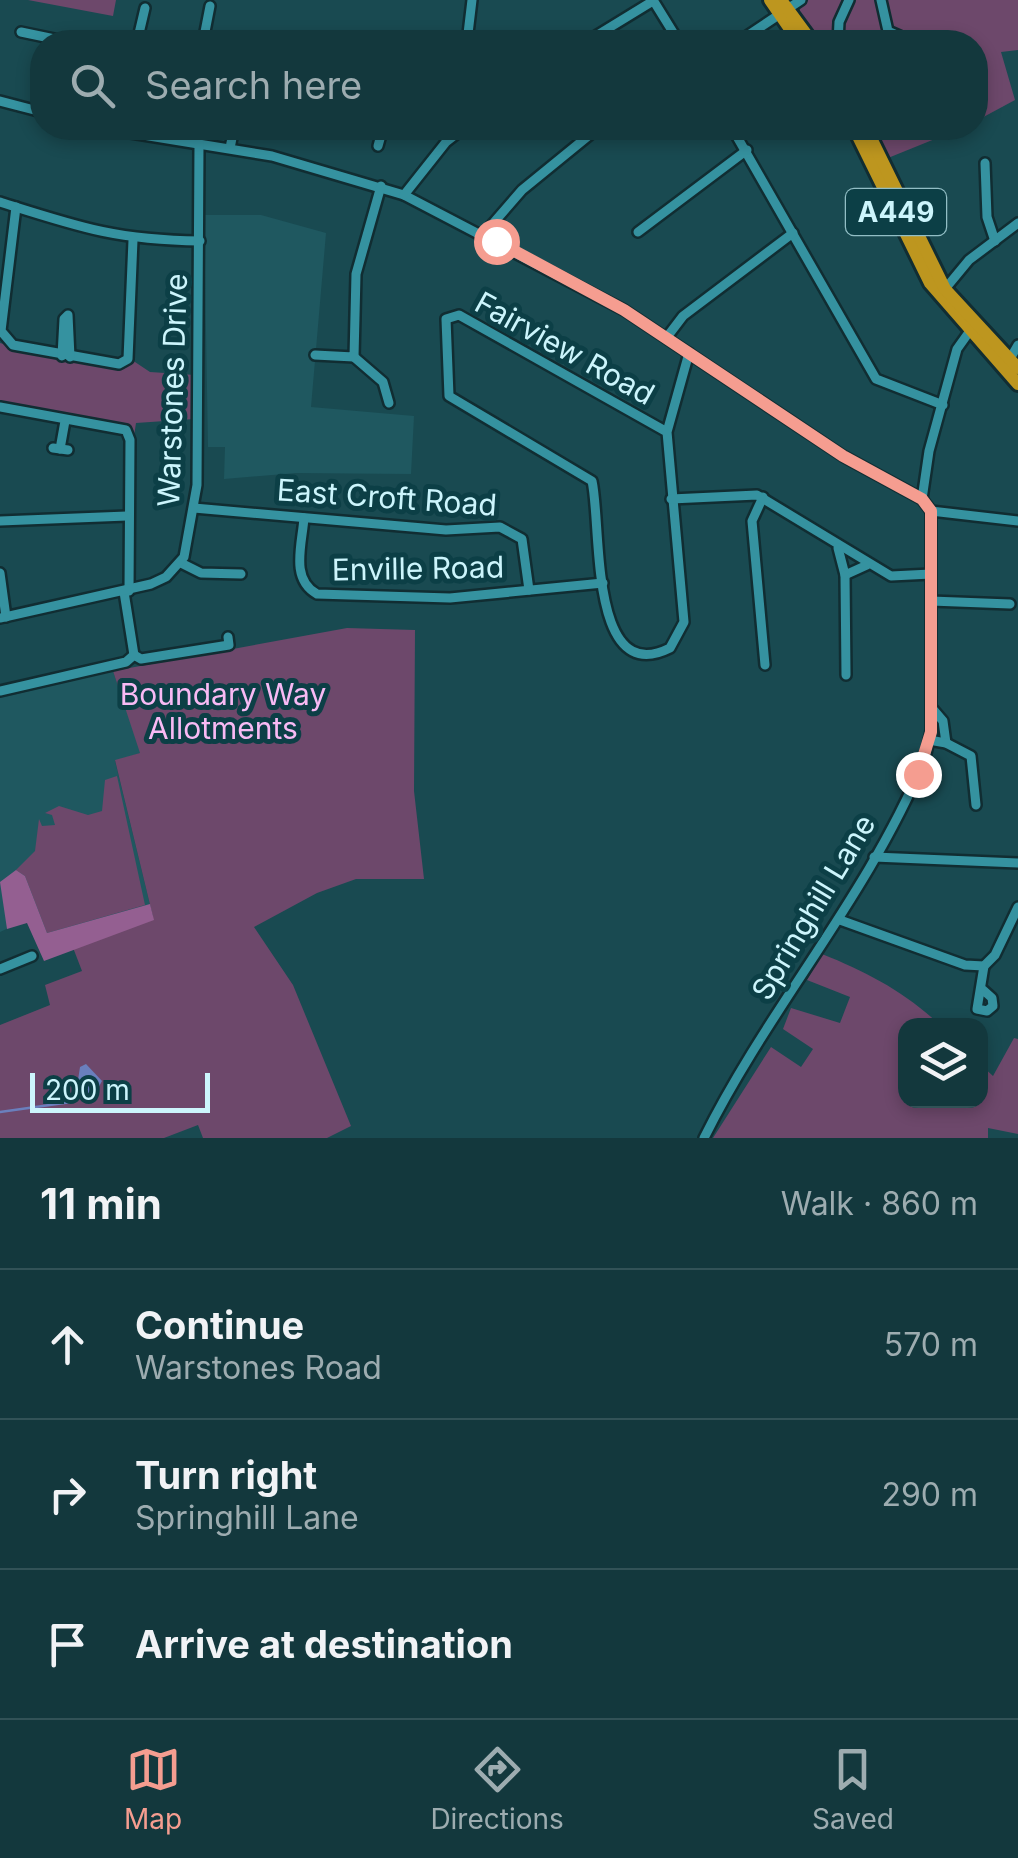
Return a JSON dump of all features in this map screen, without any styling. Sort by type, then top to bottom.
[{"type":"highway","points":[[770,0],[801,30]]},
{"type":"highway","name":"A449","points":[[860,140],[930,283],[1011,365],[1018,384]]},
{"type":"highway","name":"A449","points":[[872,140],[945,288],[972,327]]},
{"type":"street","points":[[468,30],[472,0]]},
{"type":"street","points":[[605,30],[653,0],[672,30]]},
{"type":"street","points":[[754,30],[802,0]]},
{"type":"street","points":[[839,30],[849,0]]},
{"type":"street","points":[[882,0],[888,30]]},
{"type":"street","points":[[205,30],[210,6]]},
{"type":"street","points":[[140,30],[145,8]]},
{"type":"street","points":[[22,32],[30,34]]},
{"type":"street","points":[[0,100],[30,109]]},
{"type":"street","points":[[185,140],[382,186],[404,195],[483,234],[667,337],[843,456],[922,499],[931,511],[1018,521]]},
{"type":"street","points":[[230,148],[232,140]]},
{"type":"street","points":[[378,146],[380,140]]},
{"type":"street","points":[[404,195],[449,140]]},
{"type":"street","points":[[483,234],[536,177],[583,140]]},
{"type":"street","points":[[740,140],[876,379],[943,405]]},
{"type":"street","name":"Warstones Drive","points":[[181,562],[194,508],[201,417],[200,144]]},
{"type":"street","points":[[638,232],[747,150]]},
{"type":"street","points":[[985,162],[987,216],[995,241]]},
{"type":"street","points":[[354,357],[356,274],[382,186]]},
{"type":"street","points":[[0,202],[76,228],[133,240],[200,241]]},
{"type":"street","points":[[16,207],[4,275],[1,331],[12,345],[119,364],[128,359],[133,240]]},
{"type":"street","points":[[945,288],[970,260],[1018,223]]},
{"type":"street","points":[[667,337],[682,316],[793,233]]},
{"type":"street","name":"Fairview Road","points":[[604,583],[590,478],[449,396],[446,319],[459,314],[667,432]]},
{"type":"street","points":[[922,499],[928,451],[958,349],[972,327]]},
{"type":"street","points":[[1011,365],[1018,345]]},
{"type":"street","points":[[604,583],[608,624],[620,645],[646,655],[670,648],[681,634],[684,612],[667,432],[689,352]]},
{"type":"street","points":[[315,355],[354,357],[380,378],[389,403]]},
{"type":"street","points":[[0,407],[66,421],[122,427],[130,440],[126,592],[134,655]]},
{"type":"street","points":[[60,449],[66,421]]},
{"type":"street","points":[[671,499],[744,494],[763,497],[867,565],[891,576],[931,574]]},
{"type":"street","points":[[763,497],[752,521],[765,665]]},
{"type":"street","name":"East Croft Road","points":[[194,508],[446,530],[508,529],[522,539],[529,590]]},
{"type":"street","name":"Springhill Lane","points":[[704,1138],[721,1104],[840,920],[918,774],[929,740],[931,708],[931,511]]},
{"type":"street","points":[[0,522],[128,516]]},
{"type":"street","name":"Enville Road","points":[[304,518],[299,572],[306,587],[317,594],[450,598],[604,583]]},
{"type":"street","points":[[838,548],[845,574],[846,674]]},
{"type":"street","points":[[0,572],[3,618],[126,592],[160,581],[181,562],[201,573],[241,574]]},
{"type":"street","points":[[845,574],[867,565]]},
{"type":"street","points":[[932,600],[1010,604]]},
{"type":"street","points":[[134,655],[141,659],[229,645],[228,638]]},
{"type":"street","points":[[0,691],[126,662],[134,655]]},
{"type":"street","points":[[931,708],[943,720],[946,743]]},
{"type":"street","points":[[929,740],[946,743],[972,756],[976,805]]},
{"type":"street","points":[[874,857],[1018,863]]},
{"type":"street","points":[[982,989],[984,966],[995,955],[1018,907]]},
{"type":"street","points":[[840,920],[965,965],[984,966]]},
{"type":"street","points":[[0,969],[32,956]]},
{"type":"shaded area","points":[[204,215],[261,215],[326,233],[311,407],[414,416],[411,474],[296,473],[224,479],[225,447],[208,447]]},
{"type":"shaded area","points":[[113,671],[141,753],[115,761],[153,917],[43,955],[26,920],[0,932],[0,698]]},
{"type":"shaded area","points":[[16,870],[25,876],[47,933],[150,904],[154,920],[44,961],[27,923],[7,929],[0,882]]},
{"type":"green space","points":[[28,0],[116,0],[113,16]]},
{"type":"green space","points":[[808,0],[1018,0],[1018,50],[1001,52],[1015,100],[988,115],[988,30],[812,30],[800,15],[800,6]]},
{"type":"green space","points":[[878,140],[932,140],[888,158]]},
{"type":"green space","points":[[0,343],[64,360],[122,367],[132,360],[150,372],[195,375],[194,419],[136,423],[134,436],[124,424],[0,403]]},
{"type":"green space","name":"Boundary Way Allotments","points":[[347,628],[415,630],[414,791],[424,879],[356,879],[317,893],[254,927],[293,985],[351,1126],[327,1138],[203,1138],[198,1125],[164,1138],[0,1138],[0,1025],[50,1005],[45,985],[82,971],[72,945],[153,917],[115,760],[140,753],[113,671]]},
{"type":"green space","points":[[117,776],[145,905],[47,933],[25,876],[16,870],[35,851],[39,819],[42,826],[55,825],[52,815],[45,813],[59,806],[88,815],[102,811],[105,780]]},
{"type":"green space","points":[[822,954],[885,984],[931,1018],[898,1018],[898,1108],[988,1108],[988,1071],[993,1076],[1014,1038],[1018,1039],[1018,1134],[988,1128],[988,1138],[713,1138],[771,1047],[801,1067],[813,1049],[783,1029],[791,1008],[840,1023],[850,997],[807,980]]},
{"type":"water","points":[[86,1064],[102,1081],[95,1094],[76,1093],[80,1067]]},
{"type":"waterway","points":[[0,1112],[71,1102],[77,1095]]},
{"type":"route","points":[[496,241],[624,310],[843,456],[898,490],[922,499],[931,511],[931,732],[918,774]]}]
